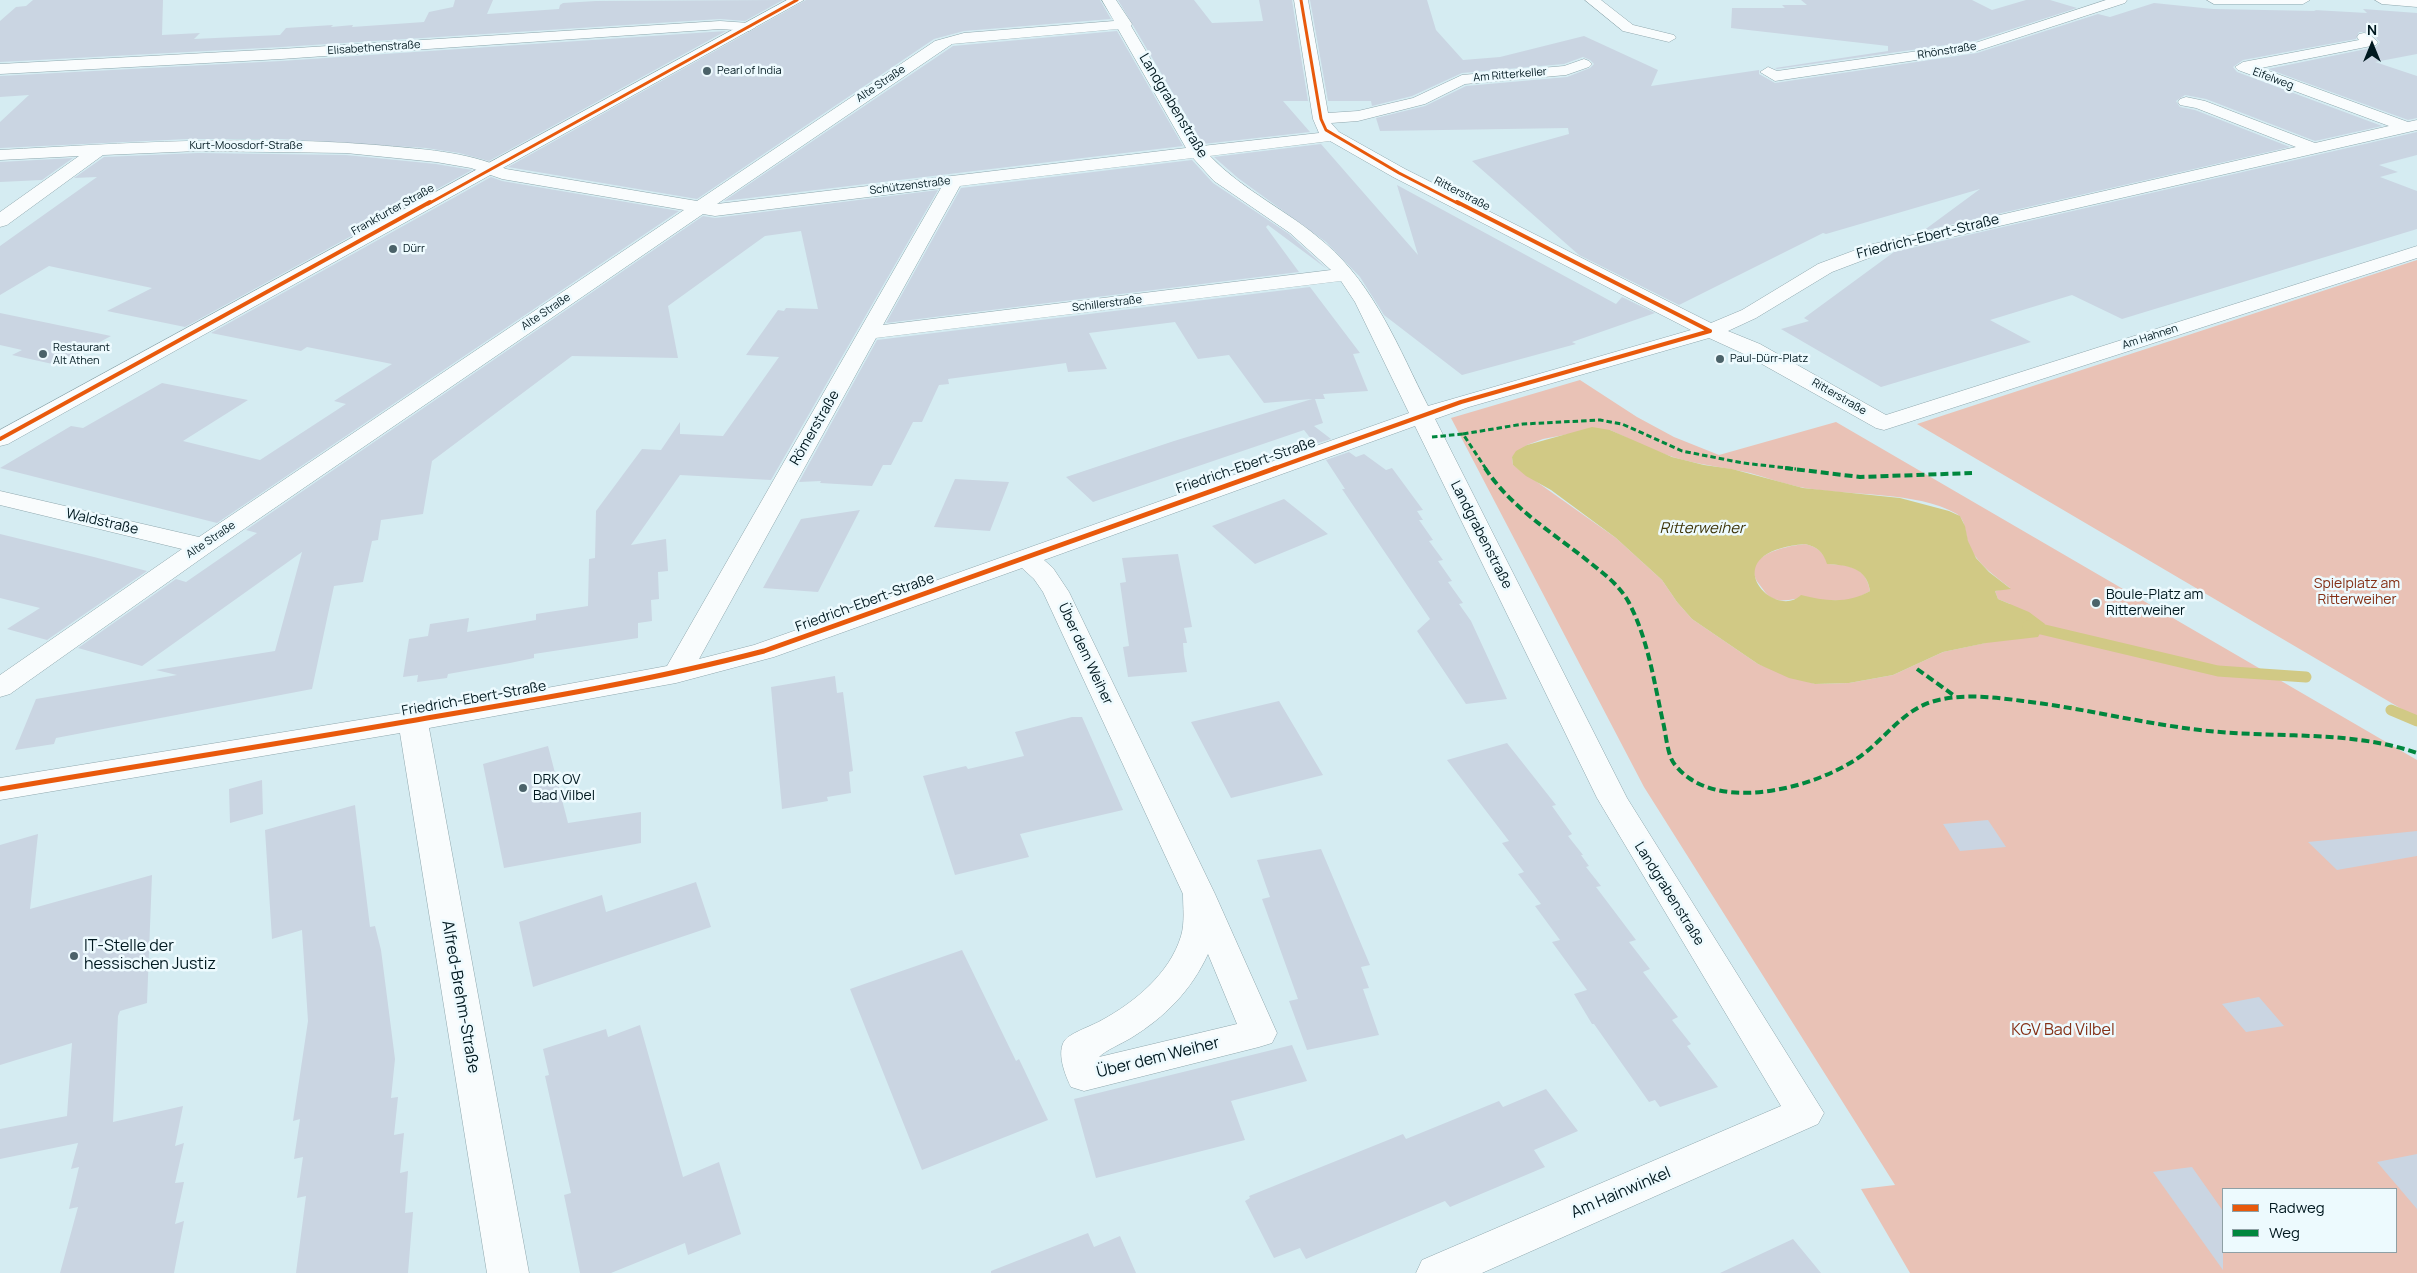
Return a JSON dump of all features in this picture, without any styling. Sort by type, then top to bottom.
[{"type":"street","name":"Frankfurter Straße","points":[[0,439],[797,0]]},
{"type":"street","name":"Landgrabenstraße","points":[[1109,0],[1197,152],[1220,177],[1297,229],[1346,274],[1366,302],[1612,798],[1641,848],[1806,1113]]},
{"type":"street","name":"Ritterstraße","points":[[1300,0],[1321,119],[1326,130],[1333,136],[1399,173],[1710,332],[1752,349],[1884,423]]},
{"type":"street","points":[[1592,0],[1628,28],[1669,38]]},
{"type":"street","name":"Rhönstraße","points":[[1768,72],[1775,76],[1977,46],[2120,0]]},
{"type":"street","points":[[2214,0],[2303,0]]},
{"type":"street","points":[[2382,0],[2417,3]]},
{"type":"street","name":"Alte Straße","points":[[0,688],[203,546],[948,40],[1124,24]]},
{"type":"street","name":"Elisabethenstraße","points":[[0,69],[290,53],[720,25],[749,27]]},
{"type":"street","name":"Eifelweg","points":[[2364,37],[2371,42],[2243,67],[2411,128]]},
{"type":"street","name":"Am Ritterkeller","points":[[1321,119],[1358,116],[1420,101],[1462,80],[1566,70],[1584,64]]},
{"type":"street","points":[[2186,102],[2199,104],[2313,148]]},
{"type":"street","name":"Friedrich-Ebert-Straße","points":[[0,789],[413,721],[676,674],[764,651],[1461,402],[1710,332],[1749,314],[1825,268],[1876,249],[2313,148],[2411,128]]},
{"type":"street","name":"Schützenstraße","points":[[491,168],[502,174],[715,210],[1333,136]]},
{"type":"street","name":"Kurt-Moosdorf-Straße","points":[[0,155],[215,145],[304,146],[414,154],[491,168]]},
{"type":"street","points":[[0,221],[98,150]]},
{"type":"street","name":"Römerstraße","points":[[676,674],[954,181]]},
{"type":"street","name":"Am Hahnen","points":[[1884,423],[2417,252]]},
{"type":"street","name":"Schillerstraße","points":[[869,333],[1346,274]]},
{"type":"street","name":"Waldstraße","points":[[0,498],[203,546]]},
{"type":"street","name":"Über dem Weiher","points":[[1025,557],[1044,574],[1056,592],[1199,894],[1259,1033],[1084,1076],[1079,1048],[1108,1034],[1138,1015],[1173,983],[1182,969],[1198,936],[1199,894]]},
{"type":"street","name":"Alfred-Brehm-Straße","points":[[413,721],[508,1273]]},
{"type":"street","name":"Am Hainwinkel","points":[[1437,1273],[1806,1113]]},
{"type":"green space","name":"Spielplatz am Ritterweiher","points":[[2417,260],[2417,718],[1917,424]]},
{"type":"green space","name":"KGV Bad Vilbel","points":[[1580,380],[1637,417],[1674,437],[1719,455],[1836,422],[2417,760],[2417,1273],[1910,1273],[1861,1189],[1895,1185],[1644,787],[1451,418]],"holes":[[[1610,430],[1649,448],[1692,462],[1750,473],[1798,487],[1883,495],[1923,501],[1941,507],[1960,517],[1964,523],[1968,542],[1975,556],[2010,588],[1995,591],[1998,599],[2010,604],[1985,643],[1943,652],[1893,675],[1849,683],[1815,684],[1758,664],[1692,619],[1677,602],[1662,580],[1616,538],[1513,465],[1512,457],[1527,445],[1543,439]]]},
{"type":"green space","points":[[1805,544],[1820,551],[1828,564],[1843,565],[1861,572],[1868,583],[1870,591],[1855,599],[1842,601],[1781,600],[1770,597],[1759,584],[1754,574],[1755,566],[1759,560],[1776,550]]},
{"type":"water","name":"Ritterweiher","points":[[1592,427],[1610,430],[1672,457],[1704,465],[1732,469],[1803,488],[1900,498],[1949,511],[1960,516],[1976,558],[1989,572],[2011,589],[1995,591],[1998,599],[2029,612],[2045,624],[2038,637],[1986,643],[1943,652],[1893,675],[1849,683],[1815,684],[1789,678],[1758,664],[1692,619],[1677,602],[1662,580],[1616,538],[1551,490],[1526,476],[1513,465],[1512,457],[1516,451],[1527,445]],"holes":[[[1805,544],[1817,548],[1824,556],[1827,564],[1842,565],[1861,573],[1865,577],[1870,591],[1845,600],[1819,599],[1801,595],[1790,601],[1777,600],[1765,593],[1757,583],[1755,571],[1760,559],[1776,550]]]},
{"type":"building","points":[[33,0],[163,0],[162,35],[200,33],[194,39],[280,35],[286,28],[333,25],[331,27],[353,25],[352,27],[424,22],[429,12],[453,7],[455,0],[493,0],[487,14],[559,9],[563,3],[596,1],[783,0],[745,21],[720,19],[281,47],[0,62],[0,21],[16,7],[26,6]]},
{"type":"building","points":[[806,0],[1100,0],[1111,19],[964,31],[934,39],[697,199],[508,167]]},
{"type":"building","points":[[1118,0],[1194,0],[1212,23],[1263,21],[1259,0],[1292,0],[1308,101],[1283,101],[1310,132],[1203,144]]},
{"type":"building","points":[[1310,0],[1427,0],[1436,30],[1463,60],[1500,57],[1584,36],[1658,70],[1651,86],[1759,70],[1759,74],[1775,83],[1977,53],[2098,14],[2110,17],[2154,3],[2213,9],[2316,11],[2314,10],[2367,13],[2363,9],[2417,13],[2417,54],[2375,62],[2417,76],[2417,118],[2408,120],[2268,69],[2376,47],[2380,42],[2369,32],[2359,32],[2356,39],[2243,60],[2233,67],[2237,72],[2382,126],[2315,141],[2206,99],[2185,95],[2176,101],[2180,107],[2195,110],[2290,147],[1923,231],[1980,189],[1826,234],[1823,233],[1679,305],[1579,255],[1472,161],[1569,134],[1568,128],[1380,131],[1376,118],[1425,106],[1466,86],[1567,77],[1590,68],[1594,64],[1590,60],[1583,57],[1564,64],[1462,73],[1412,96],[1372,106],[1371,101],[1328,101]]},
{"type":"building","points":[[1801,0],[1972,0],[1992,10],[2026,0],[2050,0],[2077,8],[1975,41],[1777,69],[1775,68],[1888,51],[1888,46],[1731,28],[1732,8],[1785,8],[1782,5],[1807,5]]},
{"type":"building","points":[[726,31],[489,161],[459,153],[426,148],[282,139],[188,139],[0,148],[0,122],[29,95],[0,97],[0,76],[281,61]]},
{"type":"building","points":[[1117,31],[1183,146],[724,201],[953,46]]},
{"type":"building","points":[[2417,132],[2417,155],[2379,165],[2398,172],[2380,177],[2417,191],[2417,229],[2122,319],[2072,295],[1990,320],[2031,342],[1881,387],[1781,329],[1809,321],[1804,318],[1894,252]]},
{"type":"building","points":[[1321,144],[1418,255],[1397,185],[1616,304],[1622,297],[1655,313],[1572,342],[1576,344],[1462,375],[1384,315],[1360,277],[1326,242],[1238,178],[1214,157]]},
{"type":"building","points":[[198,153],[346,155],[436,164],[472,170],[185,327],[107,311],[152,288],[49,266],[0,295],[0,246],[97,177],[74,178],[104,157]]},
{"type":"building","points":[[73,158],[42,180],[0,182],[0,162]]},
{"type":"building","points":[[1192,160],[1213,183],[1289,234],[1327,269],[1268,225],[1266,227],[1299,272],[886,323],[961,188]]},
{"type":"building","points":[[491,177],[502,181],[679,211],[217,523],[0,468],[71,426],[83,428],[162,383],[248,400],[183,441],[260,460],[346,404],[334,401],[392,364],[307,347],[301,351],[211,333]]},
{"type":"building","points":[[938,190],[771,480],[680,475],[631,545],[666,539],[668,571],[658,572],[659,599],[651,600],[652,621],[638,623],[638,638],[534,654],[534,658],[448,674],[447,678],[417,682],[418,675],[403,677],[409,639],[428,636],[430,624],[469,618],[467,632],[536,620],[536,614],[588,606],[589,559],[595,558],[596,511],[642,449],[661,450],[680,422],[680,434],[723,436],[779,357],[746,355],[778,310],[784,311],[786,308],[818,309],[801,231],[765,236],[668,306],[678,358],[572,356],[432,461],[423,514],[381,520],[378,540],[372,541],[363,582],[334,586],[312,689],[56,738],[54,744],[15,750],[36,699],[177,675],[156,670],[275,651],[302,552],[142,666],[78,648],[176,579],[186,582],[257,533],[246,530],[703,216],[715,218]]},
{"type":"building","points":[[1310,287],[1360,353],[1353,354],[1368,391],[1323,394],[1325,399],[1315,399],[1323,423],[1314,426],[1331,439],[1315,444],[1304,430],[1093,502],[1066,477],[1174,441],[1312,399],[1264,403],[1229,355],[1198,359],[1175,322],[1089,333],[1107,369],[1068,372],[1066,363],[948,379],[949,384],[939,385],[922,422],[913,422],[891,465],[883,465],[872,486],[820,483],[821,481],[799,482],[877,340]]},
{"type":"building","points":[[0,313],[111,336],[57,365],[12,355],[22,350],[0,345]]},
{"type":"building","points":[[1349,452],[1356,457],[1364,454],[1386,470],[1392,468],[1423,510],[1417,511],[1423,520],[1419,520],[1433,540],[1429,541],[1443,560],[1438,561],[1452,581],[1448,582],[1463,603],[1459,604],[1471,621],[1507,699],[1466,704],[1417,631],[1430,619],[1342,489],[1345,489],[1326,460]]},
{"type":"building","points":[[955,479],[1009,482],[990,531],[934,527]]},
{"type":"building","points":[[1284,499],[1328,534],[1255,564],[1212,526]]},
{"type":"building","points":[[860,510],[818,592],[763,588],[801,519]]},
{"type":"building","points":[[0,534],[147,571],[47,640],[7,629],[40,608],[0,598]]},
{"type":"building","points":[[1178,554],[1192,627],[1184,628],[1187,643],[1183,643],[1187,672],[1128,677],[1123,647],[1129,646],[1120,583],[1126,582],[1122,558]]},
{"type":"building","points":[[835,676],[837,693],[843,692],[853,771],[849,772],[851,793],[827,797],[828,801],[782,809],[771,687]]},
{"type":"building","points":[[1279,701],[1323,775],[1231,798],[1191,722]]},
{"type":"building","points":[[1072,717],[1082,717],[1123,810],[1020,834],[1029,857],[955,875],[923,776],[966,766],[968,769],[1024,756],[1015,732]]},
{"type":"building","points":[[1507,743],[1556,805],[1552,806],[1572,834],[1568,836],[1583,855],[1581,855],[1589,866],[1586,867],[1601,886],[1596,887],[1636,940],[1629,942],[1650,969],[1643,972],[1678,1017],[1672,1020],[1691,1044],[1687,1046],[1718,1087],[1660,1107],[1655,1100],[1649,1102],[1594,1024],[1592,1024],[1574,994],[1587,990],[1552,942],[1560,940],[1535,906],[1541,904],[1518,874],[1524,872],[1502,843],[1509,841],[1447,760]]},
{"type":"building","name":"DRK OV Bad Vilbel","points":[[548,746],[568,823],[641,812],[641,843],[504,868],[483,764]]},
{"type":"building","points":[[262,780],[263,814],[230,823],[229,789]]},
{"type":"building","points":[[355,805],[370,927],[375,926],[381,950],[395,1059],[391,1098],[398,1097],[394,1135],[404,1133],[400,1173],[408,1171],[405,1213],[413,1212],[408,1273],[296,1273],[306,1196],[297,1198],[303,1157],[294,1159],[300,1119],[293,1121],[308,1021],[302,930],[272,939],[265,830]]},
{"type":"building","points":[[1988,820],[2006,847],[1960,851],[1943,824]]},
{"type":"building","points":[[2417,831],[2417,856],[2337,870],[2308,842]]},
{"type":"building","points":[[38,834],[30,909],[152,875],[147,1003],[120,1011],[118,1016],[113,1122],[183,1106],[175,1146],[184,1143],[175,1183],[184,1182],[175,1224],[184,1221],[174,1273],[60,1273],[78,1207],[69,1209],[79,1167],[71,1169],[78,1143],[0,1159],[0,1129],[67,1116],[72,1043],[0,1065],[0,845]]},
{"type":"building","points":[[1321,849],[1370,965],[1361,967],[1369,988],[1363,989],[1379,1035],[1307,1050],[1289,1001],[1298,999],[1262,899],[1270,897],[1257,860]]},
{"type":"building","points":[[696,882],[711,927],[533,987],[519,922],[602,895],[606,912]]},
{"type":"building","points":[[962,950],[1016,1061],[1019,1059],[1048,1120],[922,1170],[850,989]]},
{"type":"building","points":[[2259,997],[2284,1026],[2246,1032],[2222,1004]]},
{"type":"building","points":[[640,1025],[683,1177],[719,1162],[741,1234],[688,1255],[685,1243],[611,1273],[580,1273],[564,1195],[571,1193],[545,1076],[549,1075],[543,1049],[606,1029],[608,1037]]},
{"type":"building","points":[[1292,1045],[1307,1081],[1231,1101],[1245,1140],[1096,1178],[1074,1099]]},
{"type":"building","points":[[1546,1089],[1578,1131],[1534,1150],[1545,1167],[1450,1207],[1445,1201],[1306,1259],[1300,1248],[1274,1258],[1245,1201],[1250,1198],[1249,1196],[1403,1134],[1406,1139],[1499,1101],[1503,1107]]},
{"type":"building","points":[[2417,1154],[2417,1209],[2377,1162]]},
{"type":"building","points":[[2192,1167],[2222,1210],[2223,1270],[2153,1172]]},
{"type":"building","points":[[1088,1233],[1094,1247],[1120,1236],[1136,1273],[991,1273],[991,1271]]},
{"type":"building","points":[[1793,1239],[1821,1273],[1720,1273]]},
{"type":"waterway","points":[[2028,626],[2218,671],[2306,677]]},
{"type":"waterway","points":[[2391,710],[2417,721]]},
{"type":"marked path","points":[[1463,434],[1523,424],[1600,420],[1622,424],[1682,451],[1743,463],[1860,477],[1972,473]]},
{"type":"marked path","points":[[1432,437],[1463,434],[1493,480],[1520,508],[1618,585],[1637,620],[1648,655],[1672,761],[1688,778],[1709,788],[1734,792],[1761,792],[1814,780],[1838,770],[1857,759],[1876,744],[1901,719],[1921,706],[1943,699],[1964,697],[2044,703],[2173,726],[2225,733],[2384,743],[2417,753]]},
{"type":"marked path","points":[[1917,669],[1956,697]]},
{"type":"cycle path","points":[[0,439],[797,0]]},
{"type":"cycle path","points":[[1301,0],[1321,119],[1326,130],[1333,136],[1399,173],[1710,331]]},
{"type":"cycle path","points":[[0,789],[581,692],[728,661],[764,651],[1461,402],[1710,331]]},
{"type":"place","name":"Pearl of India","points":[[707,71]]},
{"type":"place","name":"Dürr","points":[[393,249]]},
{"type":"place","name":"Restaurant Alt Athen","points":[[43,354]]},
{"type":"place","name":"Paul-Dürr-Platz","points":[[1720,359]]},
{"type":"place","name":"Boule-Platz am Ritterweiher","points":[[2096,603]]},
{"type":"place","name":"DRK OV Bad Vilbel","points":[[523,788]]},
{"type":"place","name":"IT-Stelle der hessischen Justiz","points":[[74,956]]}]
